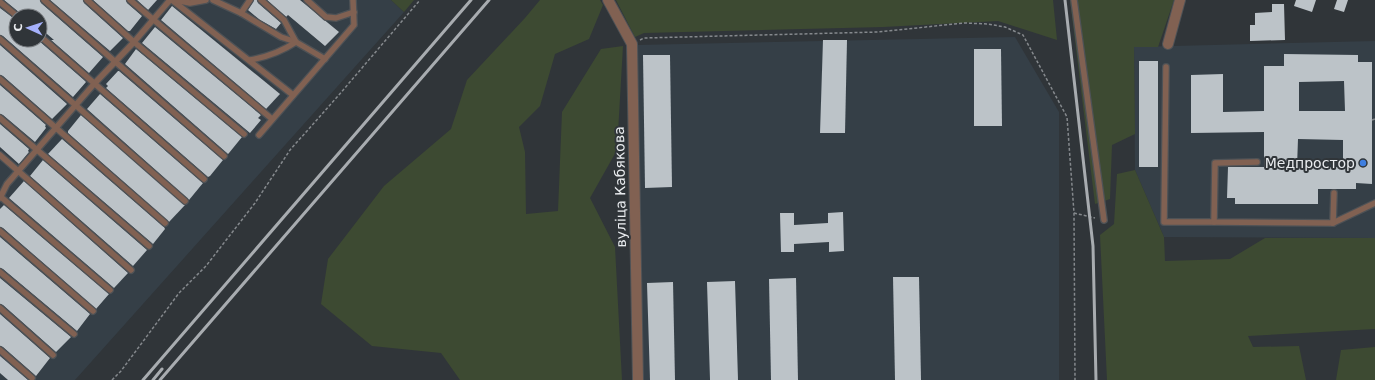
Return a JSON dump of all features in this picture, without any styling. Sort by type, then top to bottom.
[{"type":"street","name":"вуліца Кабякова","points":[[608,0],[632,44],[638,380]]},
{"type":"street","points":[[1168,44],[1180,0]]},
{"type":"lane","points":[[44,0],[224,156]]},
{"type":"lane","points":[[87,0],[134,42],[244,134]]},
{"type":"lane","points":[[130,0],[272,120]]},
{"type":"lane","points":[[110,290],[1,197],[7,184],[94,84],[172,0]]},
{"type":"lane","points":[[172,0],[190,3],[206,0]]},
{"type":"lane","points":[[172,0],[293,95]]},
{"type":"lane","points":[[213,0],[241,13],[281,37],[296,42],[325,59]]},
{"type":"lane","points":[[241,13],[250,0]]},
{"type":"lane","points":[[261,0],[284,20],[296,42]]},
{"type":"lane","points":[[307,0],[326,17],[336,18],[354,12]]},
{"type":"lane","points":[[259,135],[354,25],[353,0]]},
{"type":"lane","points":[[1074,0],[1104,220]]},
{"type":"lane","points":[[0,2],[8,9]]},
{"type":"lane","points":[[0,39],[185,201]]},
{"type":"lane","points":[[250,60],[270,56],[285,50],[296,42]]},
{"type":"lane","points":[[48,43],[204,179]]},
{"type":"lane","points":[[1166,67],[1164,222],[1333,223],[1375,203]]},
{"type":"lane","points":[[0,79],[165,223]]},
{"type":"lane","points":[[0,118],[149,246]]},
{"type":"lane","points":[[0,155],[131,270]]},
{"type":"lane","points":[[1214,222],[1215,163],[1258,162]]},
{"type":"lane","points":[[0,187],[7,184]]},
{"type":"lane","points":[[1333,223],[1334,193]]},
{"type":"lane","points":[[0,231],[93,311]]},
{"type":"lane","points":[[0,272],[74,334]]},
{"type":"lane","points":[[0,308],[53,355]]},
{"type":"lane","points":[[0,350],[32,378]]},
{"type":"path","points":[[112,380],[121,371],[179,293],[206,266],[255,203],[290,150],[420,0]]},
{"type":"path","points":[[632,44],[644,38],[878,32],[964,23],[988,24],[1005,27],[1023,35],[1067,117],[1074,213],[1075,380]]},
{"type":"path","points":[[1074,213],[1104,220]]},
{"type":"shaded area","points":[[0,0],[391,0],[404,12],[75,380],[0,380]]},
{"type":"shaded area","points":[[1015,37],[1059,112],[1059,380],[643,380],[637,45]]},
{"type":"shaded area","points":[[1375,41],[1375,238],[1164,237],[1135,170],[1134,47]]},
{"type":"green space","points":[[391,0],[414,0],[404,12]]},
{"type":"green space","points":[[540,0],[600,0],[603,5],[589,39],[555,54],[540,106],[519,127],[525,152],[526,214],[558,211],[562,112],[601,49],[623,46],[617,150],[590,198],[615,247],[622,380],[460,380],[441,353],[372,346],[321,304],[328,259],[384,186],[451,129],[467,80]]},
{"type":"green space","points":[[616,0],[1053,0],[1057,40],[998,21],[883,27],[644,33],[635,37]]},
{"type":"green space","points":[[1070,0],[1174,0],[1158,47],[1134,47],[1135,134],[1112,145],[1110,199],[1095,204]]},
{"type":"green space","points":[[1135,170],[1164,237],[1165,261],[1230,259],[1265,238],[1375,238],[1375,329],[1248,336],[1253,347],[1299,346],[1306,380],[1107,380],[1100,235],[1114,224],[1117,174]]},
{"type":"green space","points":[[1375,347],[1375,380],[1336,380],[1341,350]]},
{"type":"building","points":[[4,0],[40,0],[47,8],[14,8]]},
{"type":"building","points":[[50,0],[83,0],[84,3],[123,38],[110,51]]},
{"type":"building","points":[[93,0],[126,0],[127,3],[142,16],[130,31],[128,31]]},
{"type":"building","points":[[137,0],[157,0],[148,10]]},
{"type":"building","points":[[254,0],[257,0],[258,3],[281,23],[276,29],[260,20],[248,10]]},
{"type":"building","points":[[267,0],[300,0],[339,32],[325,46],[288,15],[286,17]]},
{"type":"building","points":[[1296,0],[1316,0],[1312,12],[1294,6]]},
{"type":"building","points":[[1337,0],[1348,0],[1344,12],[1334,9]]},
{"type":"building","points":[[1272,4],[1284,4],[1285,40],[1250,41],[1250,25],[1255,25],[1255,13],[1272,12]]},
{"type":"building","points":[[172,6],[280,94],[266,109],[161,20]]},
{"type":"building","points":[[0,8],[8,14],[8,40],[0,35]]},
{"type":"building","points":[[48,9],[103,57],[89,73],[51,40],[54,40],[48,35]]},
{"type":"building","points":[[155,27],[261,115],[258,118],[261,120],[250,133],[142,43]]},
{"type":"building","points":[[823,40],[847,40],[845,133],[820,133]]},
{"type":"building","points":[[0,45],[67,104],[52,119],[0,75]]},
{"type":"building","points":[[17,48],[47,48],[86,82],[73,97]]},
{"type":"building","points":[[136,49],[242,137],[228,154],[125,64]]},
{"type":"building","points":[[974,49],[1001,49],[1002,126],[974,126]]},
{"type":"building","points":[[1284,54],[1358,55],[1358,62],[1372,62],[1372,184],[1356,183],[1356,189],[1318,189],[1318,204],[1235,204],[1235,198],[1227,198],[1228,167],[1264,167],[1264,132],[1191,133],[1191,75],[1223,74],[1223,112],[1264,111],[1264,66],[1284,66]],"holes":[[[1344,81],[1345,111],[1299,111],[1299,82]],[[1298,139],[1343,140],[1343,167],[1297,167]]]},
{"type":"building","points":[[643,55],[670,55],[672,187],[645,188]]},
{"type":"building","points":[[1139,61],[1158,61],[1158,167],[1139,167]]},
{"type":"building","points":[[118,71],[223,160],[210,176],[208,177],[106,88],[108,86],[106,84]]},
{"type":"building","points":[[0,85],[46,125],[46,128],[35,142],[0,114]]},
{"type":"building","points":[[100,94],[203,183],[189,200],[87,109]]},
{"type":"building","points":[[81,115],[185,205],[169,222],[68,133]]},
{"type":"building","points":[[0,124],[29,149],[29,152],[19,164],[0,147]]},
{"type":"building","points":[[62,139],[164,227],[165,229],[153,244],[48,154]]},
{"type":"building","points":[[43,160],[147,250],[133,266],[30,176]]},
{"type":"building","points":[[24,181],[128,273],[114,288],[9,198]]},
{"type":"building","points":[[4,205],[109,294],[96,309],[0,227],[0,209]]},
{"type":"building","points":[[843,212],[844,251],[829,252],[829,242],[794,244],[794,252],[781,252],[780,213],[794,213],[794,225],[828,223],[828,213]]},
{"type":"building","points":[[0,237],[90,314],[77,331],[0,268]]},
{"type":"building","points":[[893,277],[919,277],[921,380],[895,380]]},
{"type":"building","points":[[0,278],[71,337],[56,352],[0,304]]},
{"type":"building","points":[[796,278],[798,380],[771,380],[769,279]]},
{"type":"building","points":[[735,281],[738,380],[710,380],[707,282]]},
{"type":"building","points":[[673,282],[675,380],[650,380],[647,283]]},
{"type":"building","points":[[0,314],[50,358],[36,376],[0,346]]},
{"type":"building","points":[[0,356],[28,380],[8,380],[0,373]]},
{"type":"railway","points":[[143,380],[471,0]]},
{"type":"railway","points":[[160,380],[489,0]]},
{"type":"railway","points":[[1065,0],[1093,246],[1096,380]]},
{"type":"railway","points":[[153,380],[162,369]]},
{"type":"place","name":"Медпростор","points":[[1363,163]]}]
